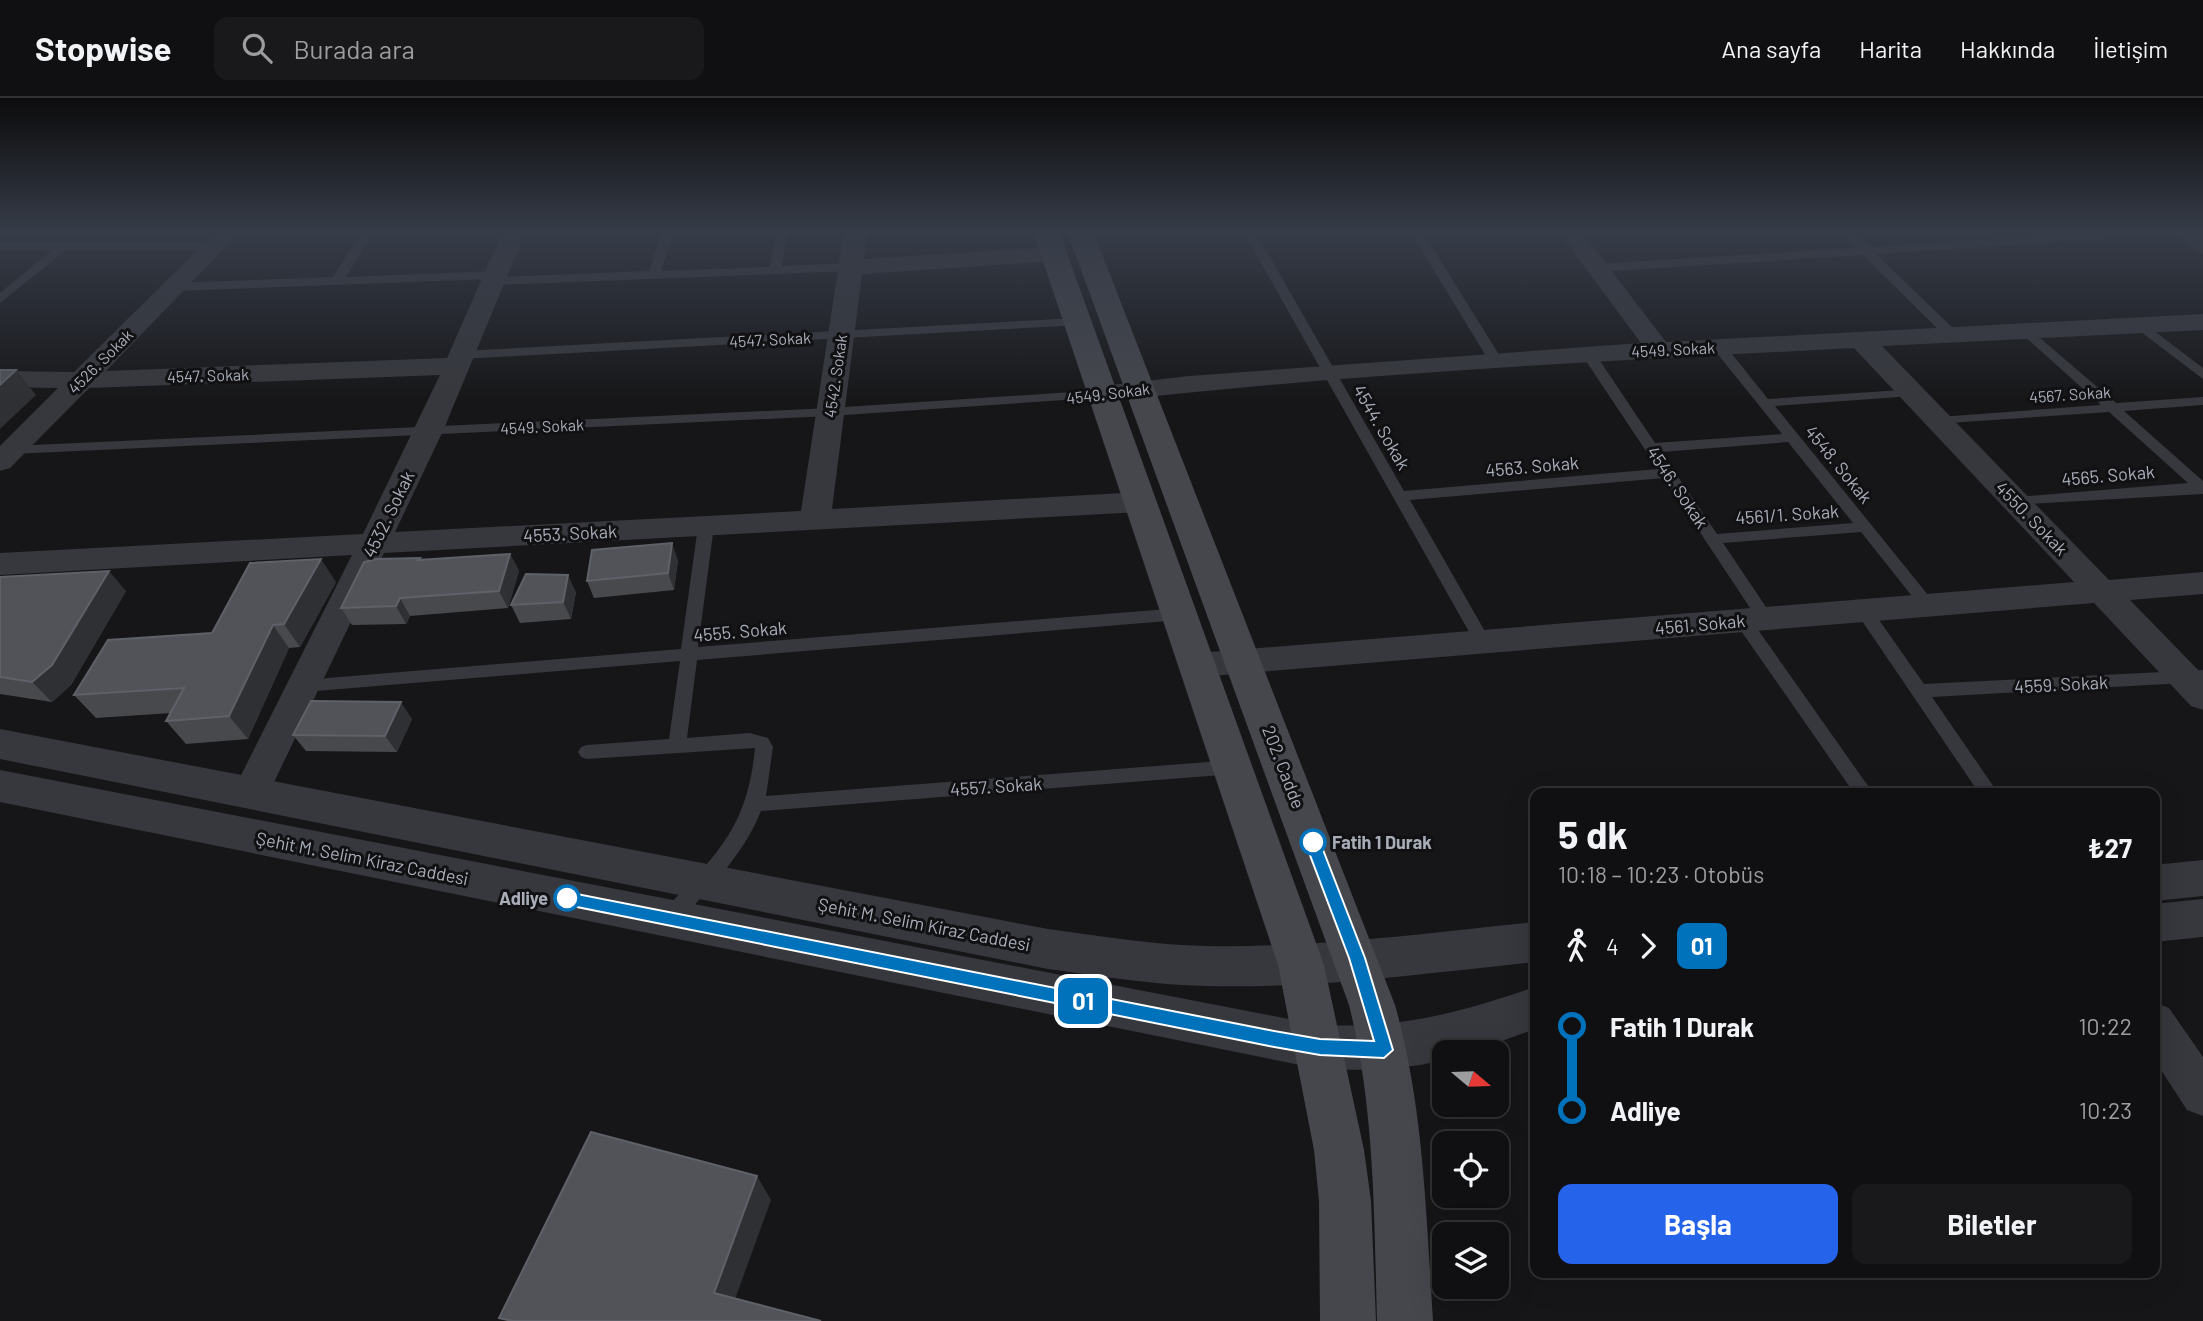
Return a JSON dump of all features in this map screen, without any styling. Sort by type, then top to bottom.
[{"type":"main road","name":"202. Cadde","points":[[1074,288],[1078,322],[1122,392],[1141,502],[1301,965],[1320,1047],[1339,1150],[1345,1201],[1348,1321]]},
{"type":"main road","name":"202. Cadde","points":[[1085,288],[1122,392],[1244,661],[1357,958],[1384,1050],[1397,1142],[1405,1321]]},
{"type":"street","name":"4526. Sokak","points":[[6,456],[173,288]]},
{"type":"street","name":"4532. Sokak","points":[[251,793],[429,431],[491,288]]},
{"type":"street","name":"4542. Sokak","points":[[815,520],[848,288]]},
{"type":"street","points":[[1612,288],[1658,350]]},
{"type":"street","name":"4549. Sokak","points":[[1122,392],[1329,373],[1658,350],[2203,322]]},
{"type":"street","name":"4550. Sokak","points":[[1861,340],[2102,592],[2197,684]]},
{"type":"street","name":"4547. Sokak","points":[[0,379],[82,380],[459,360]]},
{"type":"street","name":"4553. Sokak","points":[[0,564],[1141,502]]},
{"type":"street","name":"4561. Sokak","points":[[1198,665],[2203,583]]},
{"type":"street","name":"Şehit M. Selim Kiraz Caddesi","points":[[0,744],[1048,949],[1204,966],[1301,965],[1530,942]]},
{"type":"street","name":"Şehit M. Selim Kiraz Caddesi","points":[[0,786],[1320,1047],[1384,1050],[1447,1038],[1530,1010]]},
{"type":"street","points":[[2160,882],[2203,878]]},
{"type":"street","points":[[2160,922],[2203,918]]},
{"type":"street","points":[[2160,1031],[2203,1095]]},
{"type":"lane","name":"4544. Sokak","points":[[1281,288],[1483,642]]},
{"type":"lane","points":[[1451,288],[1496,362]]},
{"type":"lane","points":[[1904,288],[1952,335]]},
{"type":"lane","name":"4547. Sokak","points":[[459,360],[1078,322]]},
{"type":"lane","points":[[2141,325],[2203,375]]},
{"type":"lane","points":[[2027,331],[2202,487]]},
{"type":"lane","name":"4548. Sokak","points":[[1719,347],[1929,606]]},
{"type":"lane","name":"4546. Sokak","points":[[1589,355],[1713,539],[1755,620],[1861,788]]},
{"type":"lane","name":"4549. Sokak","points":[[6,456],[429,431],[830,412],[1122,392]]},
{"type":"lane","points":[[1765,403],[1912,392]]},
{"type":"lane","name":"4567. Sokak","points":[[1939,421],[2203,401]]},
{"type":"lane","points":[[1652,448],[1793,437]]},
{"type":"lane","name":"4563. Sokak","points":[[1399,496],[1669,473]]},
{"type":"lane","name":"4565. Sokak","points":[[2016,502],[2202,487]]},
{"type":"lane","points":[[677,746],[706,526]]},
{"type":"lane","name":"4561/1. Sokak","points":[[1713,539],[1865,527]]},
{"type":"lane","points":[[1864,611],[1986,788]]},
{"type":"lane","name":"4555. Sokak","points":[[304,686],[1180,614]]},
{"type":"lane","name":"4559. Sokak","points":[[1919,691],[2197,684]]},
{"type":"lane","points":[[587,752],[750,740],[762,743],[764,752],[757,804],[737,841],[669,919]]},
{"type":"lane","name":"4557. Sokak","points":[[757,804],[1234,767]]},
{"type":"building","points":[[0,370],[16,370],[0,385]]},
{"type":"building","points":[[672,543],[668,573],[587,581],[592,550]]},
{"type":"building","points":[[510,554],[499,591],[400,598],[396,606],[341,608],[364,562],[376,559],[420,558],[418,560]]},
{"type":"building","points":[[321,559],[284,624],[273,625],[229,716],[166,721],[184,688],[74,695],[108,640],[212,633],[250,563]]},
{"type":"building","points":[[109,571],[52,665],[32,682],[0,677],[0,577]]},
{"type":"building","points":[[526,574],[568,575],[563,602],[511,605]]},
{"type":"building","points":[[311,701],[401,702],[385,736],[293,735]]},
{"type":"building","points":[[591,1132],[757,1176],[714,1293],[821,1321],[512,1321],[499,1318]]},
{"type":"bus line","name":"01","points":[[567,898],[1269,1038],[1320,1047],[1384,1050],[1357,958],[1313,842]]},
{"type":"place","name":"Fatih 1 Durak","points":[[1313,842]]},
{"type":"place","name":"Adliye","points":[[567,898]]}]
